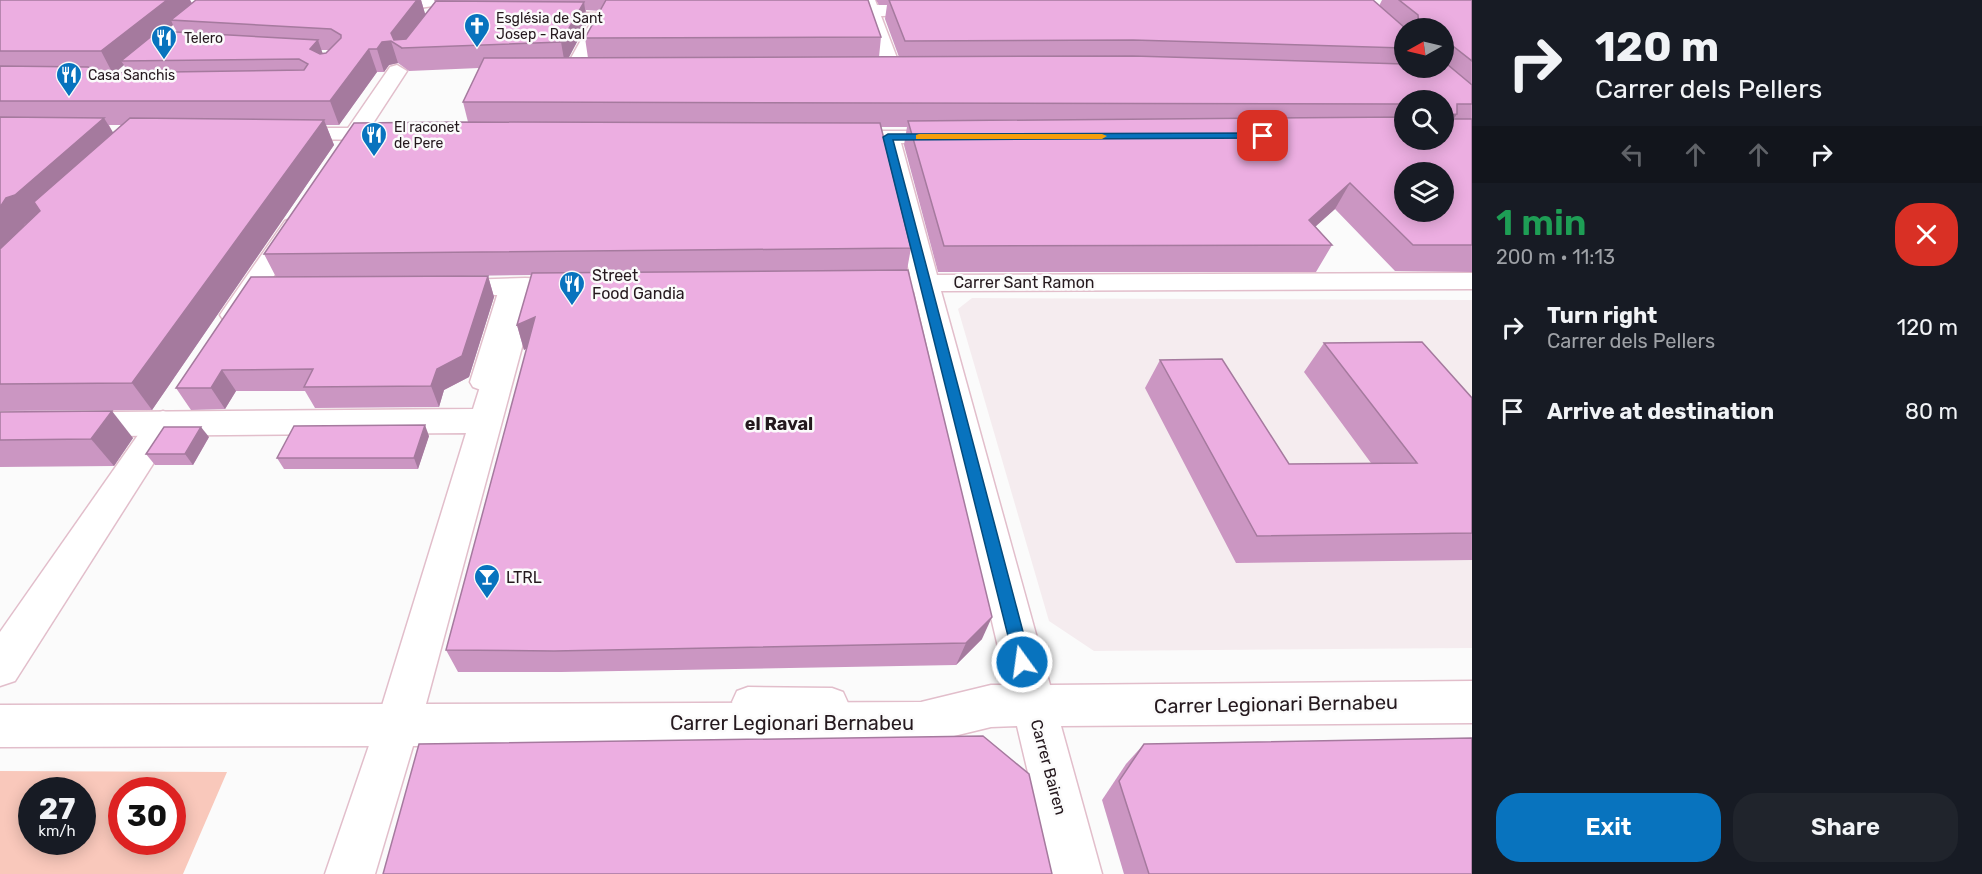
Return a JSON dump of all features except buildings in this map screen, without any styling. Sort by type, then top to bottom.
[{"type":"street","points":[[182,0],[261,4]]},
{"type":"street","points":[[192,19],[215,2]]},
{"type":"street","points":[[364,10],[418,2],[438,8]]},
{"type":"street","points":[[869,5],[892,71]]},
{"type":"street","points":[[813,12],[869,5],[952,10]]},
{"type":"street","points":[[572,73],[602,17],[632,15]]},
{"type":"street","points":[[336,163],[397,71]]},
{"type":"street","points":[[869,71],[916,71]]},
{"type":"street","points":[[529,74],[596,73]]},
{"type":"street","points":[[268,134],[410,135]]},
{"type":"street","points":[[818,136],[970,137]]},
{"type":"street","name":"Carrer Bairen","points":[[888,137],[1077,874]]},
{"type":"street","points":[[221,335],[310,201]]},
{"type":"street","name":"Carrer Sant Ramon","points":[[844,283],[1472,281]]},
{"type":"street","points":[[350,874],[398,725],[485,421],[518,286]]},
{"type":"street","points":[[416,287],[596,286]]},
{"type":"street","points":[[252,288],[287,288]]},
{"type":"street","points":[[0,424],[171,411],[485,421]]},
{"type":"street","points":[[0,667],[171,411]]},
{"type":"street","name":"Carrer Legionari Bernabeu","points":[[0,726],[921,723],[991,706],[1472,702]]},
{"type":"lane","points":[[538,17],[602,17]]},
{"type":"lane","points":[[481,382],[518,286]]},
{"type":"lane","points":[[748,702],[991,706]]},
{"type":"shaded area","points":[[972,298],[1472,300],[1472,648],[1094,651],[1049,621],[958,309]]},
{"type":"shaded area","points":[[0,771],[227,772],[183,874],[0,874]]},
{"type":"slow traffic","points":[[919,137],[1102,136]]},
{"type":"place","name":"Església de Sant Josep - Raval","points":[[477,49]]},
{"type":"place","name":"Telero","points":[[164,61]]},
{"type":"place","name":"Casa Sanchis","points":[[69,98]]},
{"type":"place","name":"El raconet de Pere","points":[[374,158]]},
{"type":"place","name":"Street Food Gandia","points":[[572,307]]},
{"type":"place","name":"LTRL","points":[[487,600]]},
{"type":"district","name":"el Raval","points":[[779,424]]},
{"type":"route","points":[[1022,662],[888,137],[1263,136]]}]
